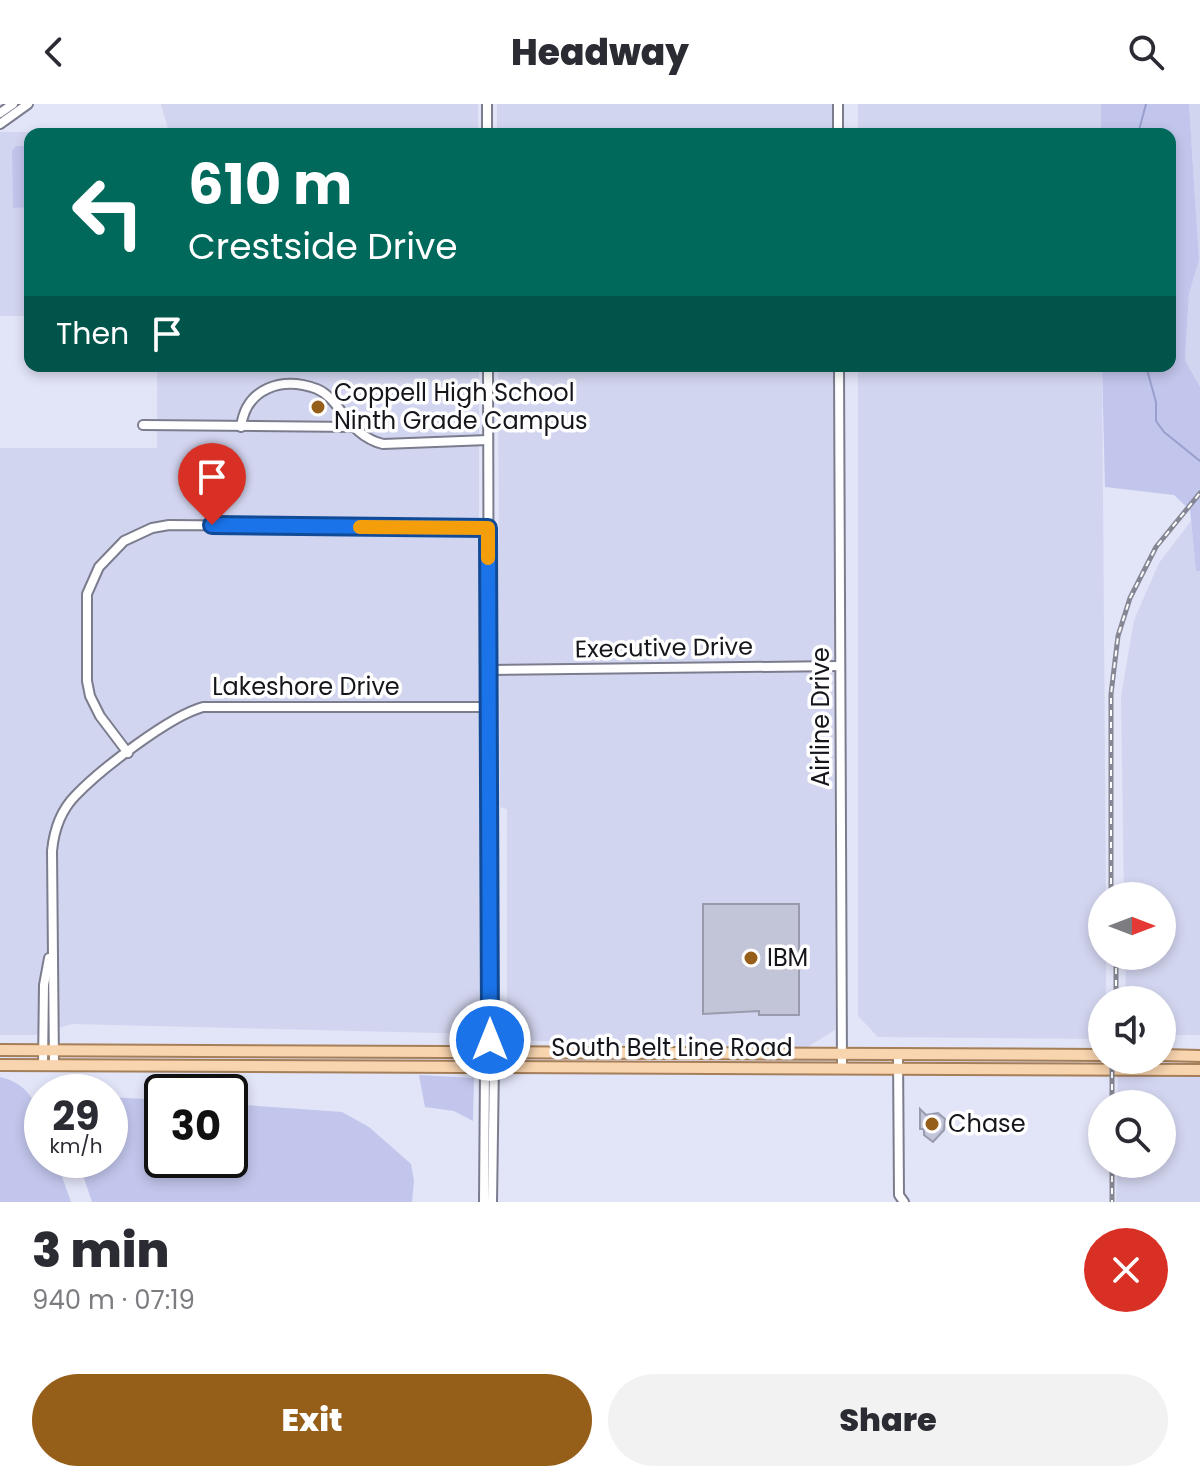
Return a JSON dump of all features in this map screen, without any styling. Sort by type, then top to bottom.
[{"type":"main road","name":"South Belt Line Road","points":[[0,1050],[1088,1055]]},
{"type":"main road","points":[[205,1052],[205,1066]]},
{"type":"main road","points":[[679,1068],[680,1054]]},
{"type":"main road","points":[[1176,1055],[1200,1056]]},
{"type":"main road","name":"South Belt Line Road","points":[[0,1065],[1200,1070]]},
{"type":"main road","points":[[1087,1070],[1088,1065]]},
{"type":"street","points":[[0,113],[28,104]]},
{"type":"street","points":[[487,104],[487,128]]},
{"type":"street","points":[[838,104],[838,128]]},
{"type":"street","points":[[0,124],[13,108]]},
{"type":"street","points":[[488,372],[489,1171],[492,1202]]},
{"type":"street","name":"Airline Drive","points":[[839,372],[842,1069]]},
{"type":"street","points":[[241,427],[243,410],[258,392],[271,387],[291,386],[322,393],[368,440],[383,444],[488,440]]},
{"type":"street","points":[[143,425],[354,427]]},
{"type":"street","points":[[128,753],[93,705],[87,681],[87,594],[99,567],[124,541],[152,528],[169,525],[488,528]]},
{"type":"street","name":"Executive Drive","points":[[489,670],[840,666]]},
{"type":"street","name":"Lakeshore Drive","points":[[48,1065],[44,985],[51,954],[52,851],[58,821],[76,795],[179,716],[203,707],[489,707]]},
{"type":"street","points":[[898,1054],[899,1195],[904,1202]]},
{"type":"street","points":[[484,1202],[489,1171]]},
{"type":"shaded area","points":[[161,104],[478,104],[478,128],[168,128]]},
{"type":"shaded area","points":[[497,104],[834,104],[834,128],[497,128]]},
{"type":"shaded area","points":[[858,104],[1101,104],[1101,128],[858,128]]},
{"type":"shaded area","points":[[1101,104],[1189,104],[1199,260],[1189,294],[1185,360],[1200,387],[1200,571],[1196,571],[1190,510],[1174,495],[1105,487],[1102,372],[1176,372],[1176,128],[1101,128]]},
{"type":"shaded area","points":[[1189,104],[1200,104],[1200,387],[1185,360],[1189,294],[1199,260]]},
{"type":"shaded area","points":[[0,132],[24,132],[24,316],[0,316]]},
{"type":"shaded area","points":[[16,146],[24,146],[24,207],[13,208],[12,151]]},
{"type":"shaded area","points":[[157,372],[479,372],[479,1034],[72,1024],[35,1035],[0,1035],[0,448],[157,448]]},
{"type":"shaded area","points":[[498,372],[834,372],[835,1030],[806,1048],[507,1040],[507,809],[500,807]]},
{"type":"shaded area","points":[[858,372],[1102,372],[1106,882],[1088,882],[1088,970],[1106,970],[1106,986],[1088,986],[1088,1039],[878,1037],[858,1016]]},
{"type":"shaded area","points":[[1191,521],[1196,570],[1200,571],[1200,1035],[1176,1035],[1176,986],[1126,986],[1125,970],[1176,970],[1176,882],[1124,882],[1121,697],[1134,620],[1159,563]]},
{"type":"shaded area","points":[[419,1075],[474,1078],[473,1121],[454,1111],[425,1107]]},
{"type":"shaded area","points":[[1118,1075],[1200,1075],[1200,1202],[1116,1202],[1117,1178],[1176,1178],[1176,1090],[1117,1090]]},
{"type":"shaded area","points":[[0,1077],[24,1089],[24,1178],[62,1178],[71,1202],[0,1202]]},
{"type":"shaded area","points":[[128,1098],[144,1099],[144,1178],[248,1178],[248,1105],[342,1112],[369,1127],[411,1164],[414,1181],[412,1202],[92,1202],[84,1178],[128,1178]]},
{"type":"building","name":"IBM","points":[[703,904],[799,904],[799,1015],[759,1015],[759,1011],[703,1014]]},
{"type":"building","name":"Chase","points":[[920,1109],[926,1115],[938,1113],[945,1119],[944,1130],[933,1142],[924,1135],[924,1129],[920,1129]]},
{"type":"waterway","points":[[1140,128],[1146,104]]},
{"type":"waterway","points":[[1148,372],[1156,402],[1156,421],[1164,432],[1200,461]]},
{"type":"railway","points":[[1111,882],[1111,694],[1118,636],[1130,598],[1156,547],[1200,493]]},
{"type":"railway","points":[[1116,970],[1116,986]]},
{"type":"railway","points":[[1112,1074],[1112,1090]]},
{"type":"railway","points":[[1112,1178],[1112,1202]]},
{"type":"slow traffic","points":[[360,527],[488,528],[488,558]]},
{"type":"place","name":"Coppell High School Ninth Grade Campus","points":[[318,407]]},
{"type":"place","name":"IBM","points":[[751,958]]},
{"type":"place","name":"Chase","points":[[932,1124]]},
{"type":"route","points":[[212,525],[488,528],[490,1040]]}]
